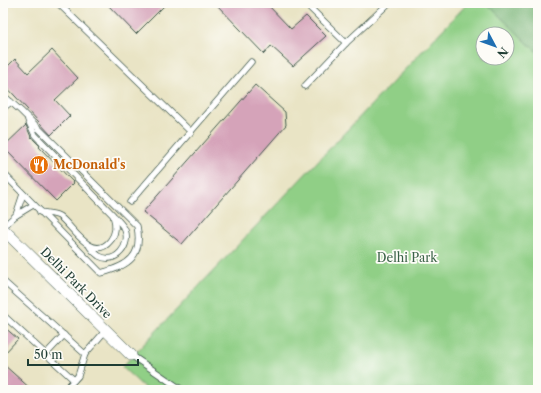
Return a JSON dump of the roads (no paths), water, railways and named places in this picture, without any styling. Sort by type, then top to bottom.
[{"type":"street","name":"Delhi Park Drive","points":[[3,228],[131,356]]},
{"type":"lane","points":[[58,3],[190,132]]},
{"type":"lane","points":[[305,3],[346,43]]},
{"type":"lane","points":[[305,86],[346,43],[389,3]]},
{"type":"lane","points":[[130,202],[251,62]]},
{"type":"lane","points":[[3,95],[137,226],[140,239],[137,251],[129,262],[116,270],[101,274],[3,173]]},
{"type":"lane","points":[[3,108],[11,102]]},
{"type":"lane","points":[[25,115],[35,135],[125,228],[127,237],[125,248],[118,255],[109,259],[99,256],[58,215],[40,212]]},
{"type":"lane","points":[[16,216],[23,194]]},
{"type":"lane","points":[[3,228],[16,216],[33,205]]},
{"type":"lane","points":[[85,243],[96,248],[104,247],[110,241],[114,235],[116,225],[113,215]]},
{"type":"lane","points":[[3,281],[85,354]]},
{"type":"lane","points":[[3,315],[74,380]]},
{"type":"lane","points":[[65,390],[78,376],[85,354],[106,330]]},
{"type":"lane","points":[[46,354],[64,335]]},
{"type":"lane","points":[[131,356],[182,390]]},
{"type":"place","name":"McDonald's","points":[[39,165]]},
{"type":"park label","name":"Delhi Park","points":[[407,258]]}]
